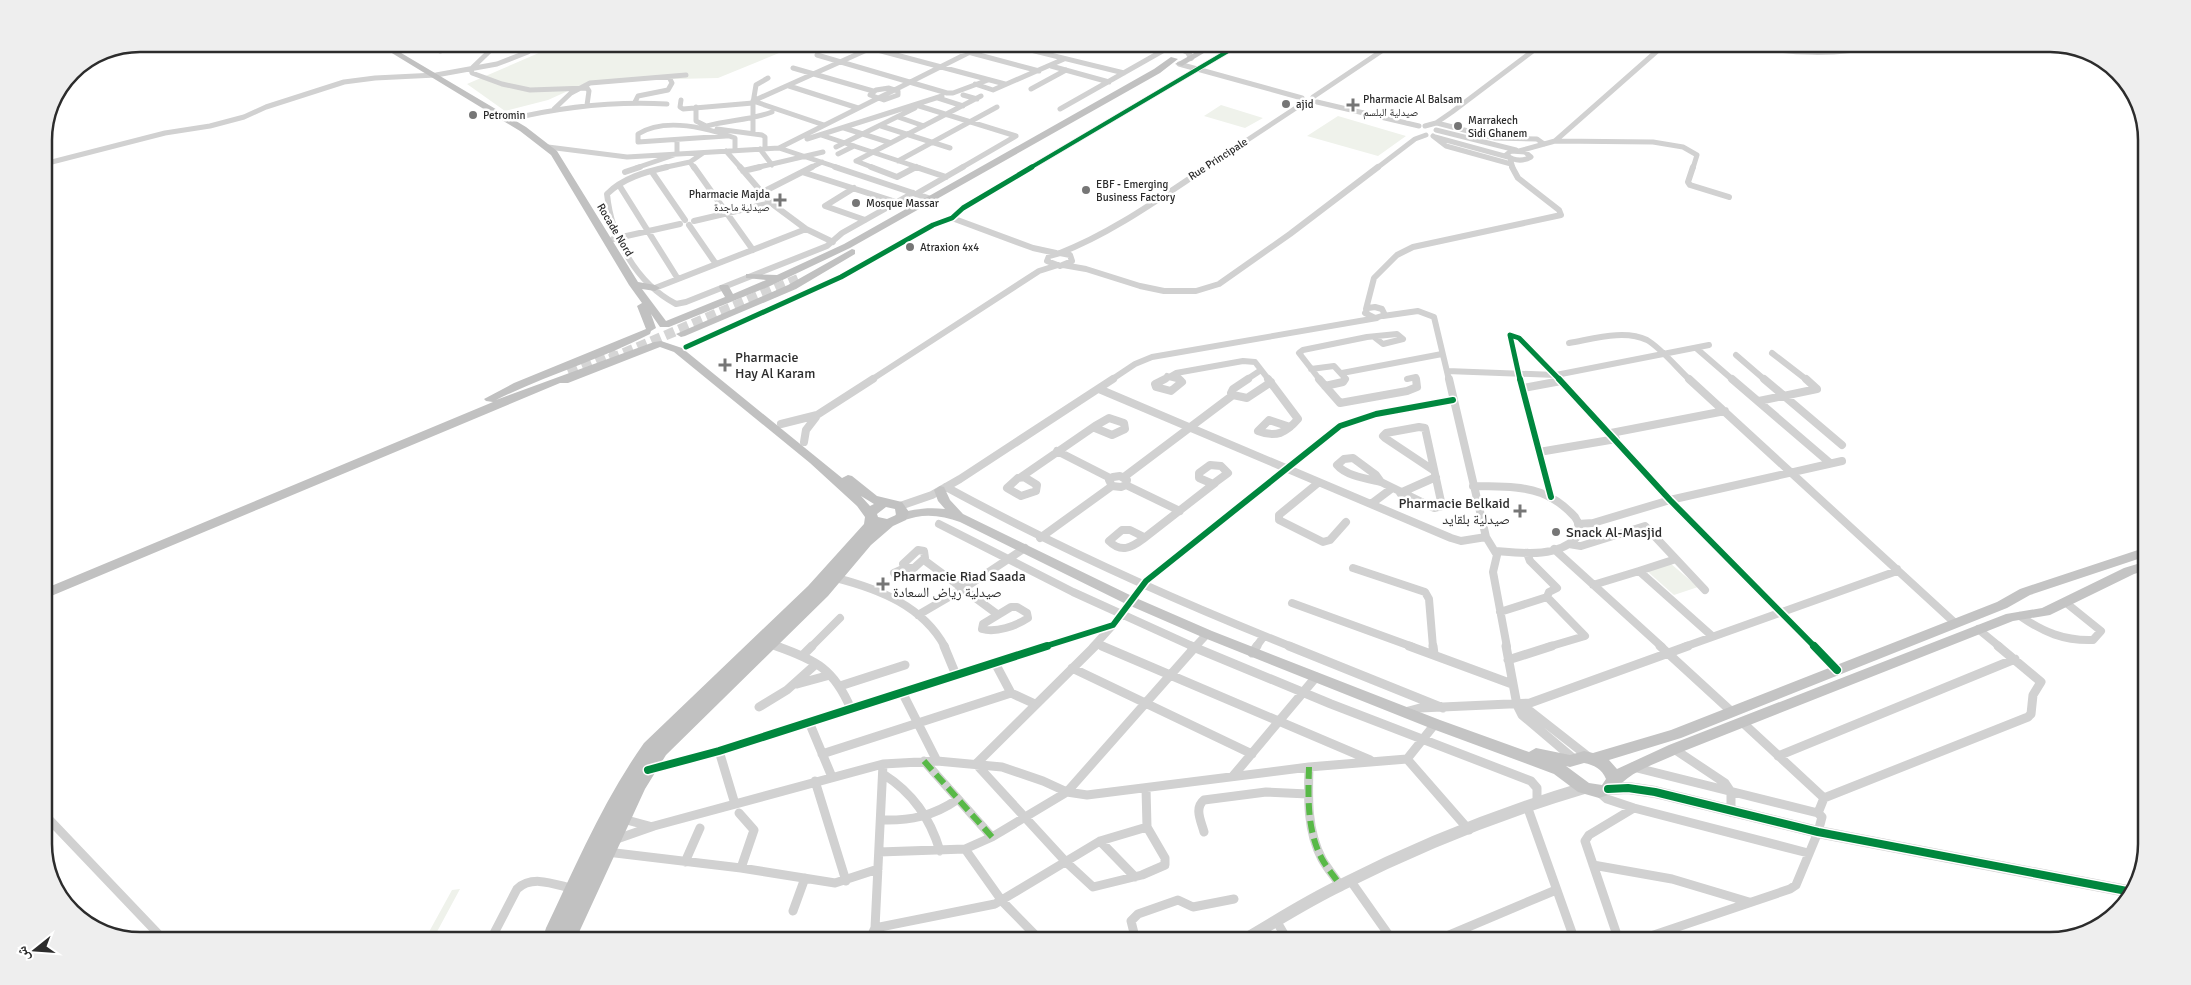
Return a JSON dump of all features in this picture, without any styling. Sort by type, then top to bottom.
[{"type":"highway","name":"Rocade Nord","points":[[394,52],[436,75],[548,147],[558,158],[634,285],[664,325]]},
{"type":"highway","points":[[480,408],[518,385],[627,342],[648,330],[698,312],[778,279],[934,200],[1176,61]]},
{"type":"highway","name":"Rocade Nord","points":[[548,147],[597,235],[644,309],[648,330]]},
{"type":"highway","points":[[796,278],[836,248]]},
{"type":"highway","points":[[53,590],[480,408],[524,396],[660,344],[670,342],[680,335],[792,287],[836,248]]},
{"type":"highway","points":[[750,276],[778,279]]},
{"type":"highway","points":[[634,285],[655,288]]},
{"type":"highway","points":[[724,287],[731,299]]},
{"type":"highway","points":[[655,288],[650,294],[650,307],[674,314],[698,312]]},
{"type":"highway","points":[[664,325],[678,327],[681,331],[680,335],[684,350],[836,478],[864,504],[871,516],[878,522],[897,513]]},
{"type":"highway","points":[[648,330],[644,337],[646,341],[684,350],[804,442],[870,497],[883,503],[894,503],[897,513]]},
{"type":"highway","points":[[633,354],[684,350]]},
{"type":"highway","points":[[53,584],[569,373]]},
{"type":"highway","points":[[555,932],[619,793],[634,766],[649,747],[813,588],[870,524],[873,508],[883,503]]},
{"type":"highway","points":[[569,932],[609,846],[648,770],[671,740],[823,593],[866,542],[897,513]]},
{"type":"main road","points":[[1197,62],[1203,52]]},
{"type":"main road","points":[[1176,61],[1197,62],[1207,52]]},
{"type":"main road","points":[[943,489],[944,501],[958,516],[1131,602],[1252,653],[1435,724],[1512,750],[1560,770],[1592,777],[1633,767],[1836,670],[2002,605],[2025,592],[2138,554]]},
{"type":"main road","points":[[897,513],[915,513],[940,518],[958,516]]},
{"type":"main road","points":[[1592,758],[1737,717],[2011,617],[2045,612],[2138,568]]},
{"type":"main road","points":[[2064,580],[2075,584],[2085,592]]},
{"type":"main road","points":[[2008,600],[2011,607],[2025,616]]},
{"type":"main road","points":[[1592,758],[1592,777]]},
{"type":"main road","points":[[1592,758],[1592,777]]},
{"type":"street","points":[[398,54],[403,52]]},
{"type":"street","points":[[471,69],[488,52]]},
{"type":"street","points":[[53,162],[169,132],[214,125],[344,82],[369,78],[436,75],[500,63],[528,52]]},
{"type":"street","points":[[680,100],[680,108],[753,102],[862,52]]},
{"type":"street","points":[[880,52],[1005,84]]},
{"type":"street","points":[[779,148],[969,52],[1039,71]]},
{"type":"street","points":[[1037,52],[1124,73]]},
{"type":"street","points":[[1060,109],[1160,52]]},
{"type":"street","points":[[1174,52],[1176,61],[1197,62]]},
{"type":"street","points":[[1182,52],[1197,62],[1304,100],[1315,99],[1401,124],[1429,135],[1446,146],[1511,163],[1531,157],[1517,150],[1436,126]]},
{"type":"street","points":[[684,350],[836,280],[933,225],[952,218],[963,208],[1197,62],[1221,52]]},
{"type":"street","points":[[1315,99],[1381,52]]},
{"type":"street","points":[[1032,248],[1047,259],[1060,265],[1086,269],[1140,286],[1164,291],[1196,291],[1219,284],[1290,234],[1418,131],[1436,126],[1532,52]]},
{"type":"street","points":[[1554,141],[1656,52]]},
{"type":"street","points":[[817,54],[948,93],[988,80]]},
{"type":"street","points":[[975,84],[993,90],[1064,59]]},
{"type":"street","points":[[1051,66],[1108,82]]},
{"type":"street","points":[[793,68],[874,91]]},
{"type":"street","points":[[471,69],[472,73],[488,80],[530,90],[588,90],[587,105]]},
{"type":"street","points":[[1031,89],[1066,70]]},
{"type":"street","points":[[554,109],[578,89],[598,82],[686,75]]},
{"type":"street","points":[[635,102],[638,96],[668,90],[672,84],[669,77]]},
{"type":"street","points":[[753,133],[753,102],[756,85],[768,78]]},
{"type":"street","points":[[789,86],[858,108]]},
{"type":"street","points":[[875,99],[870,95],[874,91],[884,88],[894,90]]},
{"type":"street","points":[[916,167],[897,177],[856,161],[979,98],[964,95]]},
{"type":"street","points":[[807,139],[940,97],[963,106]]},
{"type":"street","name":"Rue Principale","points":[[1047,259],[1078,246],[1152,203],[1304,100]]},
{"type":"street","points":[[506,120],[554,109],[587,105],[635,102],[668,104]]},
{"type":"street","points":[[753,102],[824,124]]},
{"type":"street","points":[[836,147],[881,126],[918,105],[1016,136],[946,177],[896,202],[842,233],[836,248]]},
{"type":"street","points":[[696,107],[696,121],[707,126],[765,136],[762,149],[772,165]]},
{"type":"street","points":[[898,161],[997,107]]},
{"type":"street","points":[[707,126],[722,122],[754,119],[772,112]]},
{"type":"street","points":[[898,117],[924,126]]},
{"type":"street","points":[[726,136],[639,143],[638,133],[665,126],[700,127],[735,138],[735,150]]},
{"type":"street","points":[[881,126],[950,148]]},
{"type":"street","points":[[1429,135],[1435,133],[1436,126]]},
{"type":"street","points":[[1436,126],[1497,138],[1537,139],[1541,145]]},
{"type":"street","points":[[844,128],[891,143]]},
{"type":"street","points":[[821,135],[946,177]]},
{"type":"street","points":[[1497,138],[1509,149]]},
{"type":"street","points":[[677,141],[677,154]]},
{"type":"street","points":[[1345,324],[1357,319],[1366,311],[1369,292],[1374,278],[1387,263],[1412,246],[1561,215],[1559,210],[1518,178],[1507,152],[1554,141],[1653,142],[1689,150],[1698,155],[1688,184],[1730,197]]},
{"type":"street","points":[[1528,154],[1541,145]]},
{"type":"street","points":[[838,154],[854,146]]},
{"type":"street","points":[[548,147],[618,157],[779,148],[934,200]]},
{"type":"street","points":[[726,151],[771,203],[836,248]]},
{"type":"street","points":[[743,171],[823,152]]},
{"type":"street","points":[[703,153],[690,162],[652,172],[619,185],[610,190],[607,196],[617,238],[635,267],[655,288],[672,302],[680,304],[750,276],[836,248]]},
{"type":"street","points":[[625,172],[677,154]]},
{"type":"street","points":[[1511,163],[1524,160]]},
{"type":"street","points":[[690,162],[753,250]]},
{"type":"street","points":[[761,193],[822,162]]},
{"type":"street","points":[[652,172],[716,264]]},
{"type":"street","points":[[802,172],[896,202]]},
{"type":"street","points":[[865,220],[825,206],[878,181]]},
{"type":"street","points":[[619,185],[678,279]]},
{"type":"street","points":[[606,240],[771,203]]},
{"type":"street","points":[[952,218],[1032,248],[1072,258],[1086,269]]},
{"type":"street","points":[[655,288],[806,229]]},
{"type":"street","points":[[781,424],[817,415],[1039,271],[1070,263],[1078,246]]},
{"type":"street","points":[[1039,271],[1047,259]]},
{"type":"street","points":[[1369,292],[1380,313]]},
{"type":"street","points":[[1366,311],[1380,313],[1424,312],[1434,317],[1486,537],[1496,552],[1497,560],[1493,572],[1512,684],[1517,705],[1522,715],[1592,777],[1607,799],[1634,808],[1808,853]]},
{"type":"street","points":[[1366,311],[1370,316],[1380,313]]},
{"type":"street","points":[[897,513],[943,489],[1135,364],[1152,358],[1345,324],[1380,313]]},
{"type":"street","points":[[1551,497],[1518,373],[1510,335],[1519,338],[1559,378],[1670,500],[1781,611],[1836,670]]},
{"type":"street","points":[[1569,343],[1631,336],[1648,341],[1955,623]]},
{"type":"street","points":[[1374,337],[1299,352],[1337,401],[1342,403],[1407,391],[1417,387]]},
{"type":"street","points":[[1523,388],[1559,378],[1709,345]]},
{"type":"street","points":[[1696,348],[1830,463]]},
{"type":"street","points":[[1759,401],[1814,391],[1817,388],[1772,353]]},
{"type":"street","points":[[1342,373],[1442,354]]},
{"type":"street","points":[[1736,355],[1842,444]]},
{"type":"street","points":[[1167,376],[1248,361],[1255,362],[1298,419],[1290,428]]},
{"type":"street","points":[[1311,369],[1334,366],[1342,373],[1345,381],[1325,386]]},
{"type":"street","points":[[1234,395],[1231,393],[1233,389],[1261,370]]},
{"type":"street","points":[[1447,370],[1518,373],[1559,378]]},
{"type":"street","points":[[1057,451],[1118,487],[1188,428],[1234,395],[1247,398],[1271,382]]},
{"type":"street","points":[[1099,389],[1284,469],[1451,538],[1461,541],[1486,537]]},
{"type":"street","points":[[976,764],[1096,644],[1121,615],[1142,585],[1284,469],[1347,422],[1376,414],[1454,400]]},
{"type":"street","points":[[1540,452],[1724,411]]},
{"type":"street","points":[[804,442],[806,430],[817,415]]},
{"type":"street","points":[[1021,477],[1095,426]]},
{"type":"street","points":[[1381,482],[1360,477],[1340,469],[1337,465],[1344,460],[1353,458],[1391,489],[1434,508],[1441,508],[1426,430],[1423,427],[1384,435],[1385,438],[1434,474]]},
{"type":"street","points":[[1578,524],[1593,523],[1670,500],[1830,463],[1842,462]]},
{"type":"street","points":[[1400,493],[1434,474]]},
{"type":"street","points":[[1040,538],[1111,482],[1115,476],[1180,511]]},
{"type":"street","points":[[1318,483],[1279,515],[1279,520],[1323,542],[1330,540],[1346,522]]},
{"type":"street","points":[[1143,539],[1215,484]]},
{"type":"street","points":[[1473,486],[1527,489],[1551,497],[1572,512],[1578,524],[1576,539],[1569,544],[1554,549],[1527,553],[1496,552]]},
{"type":"street","points":[[943,489],[1040,538],[1142,585],[1443,708]]},
{"type":"street","points":[[1371,504],[1391,489]]},
{"type":"street","points":[[940,518],[1008,560],[1121,615],[1195,648],[1303,693],[1531,781],[1537,788],[1532,804],[1556,890],[1572,932]]},
{"type":"street","points":[[1569,544],[1581,546],[1645,526],[1705,590]]},
{"type":"street","points":[[918,615],[1025,548]]},
{"type":"street","points":[[1554,549],[1824,798]]},
{"type":"street","points":[[894,573],[904,568],[912,568],[924,560],[926,556],[924,551],[916,550],[903,564],[904,568]]},
{"type":"street","points":[[1500,612],[1547,596],[1549,592],[1557,588],[1530,561],[1527,553]]},
{"type":"street","points":[[1593,585],[1676,559]]},
{"type":"street","points":[[924,560],[998,614]]},
{"type":"street","points":[[1353,568],[1425,592],[1429,599],[1434,654]]},
{"type":"street","points":[[1404,712],[1420,708],[1530,703],[1667,652],[1897,571],[1897,569]]},
{"type":"street","points":[[1639,571],[1712,636]]},
{"type":"street","points":[[836,578],[880,592],[900,602],[918,615],[936,634],[956,675]]},
{"type":"street","points":[[1508,660],[1585,636],[1547,596]]},
{"type":"street","points":[[2025,616],[2035,626],[2059,637],[2076,642],[2093,640],[2101,631],[2065,602]]},
{"type":"street","points":[[1292,603],[1512,684]]},
{"type":"street","points":[[1014,606],[1027,613],[1028,618],[1023,622],[991,632],[982,629],[982,624],[998,614],[1014,606]]},
{"type":"street","points":[[802,656],[840,618]]},
{"type":"street","points":[[648,770],[719,751],[1113,624]]},
{"type":"street","points":[[1818,813],[1824,798],[2028,718],[2031,714],[2033,695],[2041,682],[1978,630]]},
{"type":"street","points":[[880,852],[965,849],[1026,817],[1067,792],[1207,634]]},
{"type":"street","points":[[1252,653],[1264,636]]},
{"type":"street","points":[[770,644],[802,656],[830,675],[840,686],[851,709]]},
{"type":"street","points":[[1096,644],[1372,761]]},
{"type":"street","points":[[1778,756],[2015,659]]},
{"type":"street","points":[[995,663],[1011,693],[1035,704]]},
{"type":"street","points":[[759,707],[796,684],[816,664]]},
{"type":"street","points":[[840,686],[905,665]]},
{"type":"street","points":[[1072,668],[1252,754]]},
{"type":"street","points":[[796,684],[830,675]]},
{"type":"street","points":[[1233,776],[1316,677]]},
{"type":"street","points":[[902,692],[937,761]]},
{"type":"street","points":[[822,754],[1011,693]]},
{"type":"street","points":[[1517,705],[1530,710],[1592,758]]},
{"type":"street","points":[[809,722],[832,777]]},
{"type":"street","points":[[609,846],[654,826],[737,809],[832,777],[924,761],[976,764],[1022,773],[1067,792],[1087,795],[1309,767],[1407,758],[1435,724]]},
{"type":"street","points":[[1674,749],[1725,783],[1731,792],[1731,812]]},
{"type":"street","points":[[719,751],[737,809],[754,830],[741,868]]},
{"type":"street","points":[[1407,758],[1469,830]]},
{"type":"street","points":[[924,761],[992,836]]},
{"type":"street","points":[[976,764],[1066,862],[1093,887],[1135,877],[1165,865],[1164,858],[1147,828],[1146,788]]},
{"type":"street","points":[[1309,767],[1308,794],[1316,845],[1322,859],[1346,882],[1386,932]]},
{"type":"street","points":[[1633,767],[1818,813],[1822,817],[1818,832],[1796,884],[1790,888],[1662,932]]},
{"type":"street","points":[[883,769],[902,786],[927,816],[940,851]]},
{"type":"street","points":[[873,932],[880,852],[883,769]]},
{"type":"street","points":[[1259,932],[1346,882],[1557,794],[1592,777],[1628,788],[1656,792],[1818,832],[2126,891]]},
{"type":"street","points":[[815,782],[846,881]]},
{"type":"street","points":[[1204,832],[1198,807],[1204,800],[1266,792],[1308,794]]},
{"type":"street","points":[[881,820],[912,820],[927,816],[944,809],[958,799]]},
{"type":"street","points":[[1616,932],[1585,845],[1586,838],[1634,808]]},
{"type":"street","points":[[623,819],[633,823],[654,826]]},
{"type":"street","points":[[53,823],[157,932]]},
{"type":"street","points":[[685,862],[700,828]]},
{"type":"street","points":[[875,928],[987,906],[1002,901],[1100,840],[1147,828]]},
{"type":"street","points":[[1100,840],[1135,877]]},
{"type":"street","points":[[609,846],[685,862],[741,868],[835,883],[846,881],[878,869]]},
{"type":"street","points":[[965,849],[1002,901],[1032,932]]},
{"type":"street","points":[[1593,865],[1662,876],[1698,885],[1749,902]]},
{"type":"street","points":[[793,911],[805,878]]},
{"type":"street","points":[[495,932],[522,884],[533,881],[574,889]]},
{"type":"street","points":[[1460,932],[1556,890]]},
{"type":"street","points":[[1134,932],[1131,921],[1138,914],[1178,900],[1195,907],[1234,900]]},
{"type":"street","points":[[1277,922],[1283,932]]},
{"type":"shaded area","points":[[541,52],[781,52],[718,78],[590,81],[548,100],[505,111],[467,84]]},
{"type":"shaded area","points":[[1221,105],[1263,118],[1245,128],[1204,116]]},
{"type":"shaded area","points":[[1338,116],[1406,136],[1378,156],[1307,136]]},
{"type":"shaded area","points":[[1670,563],[1698,587],[1674,595],[1647,571]]},
{"type":"shaded area","points":[[460,889],[437,932],[429,932],[452,890]]},
{"type":"tunnel","points":[[610,359],[798,279]]},
{"type":"tunnel","points":[[568,372],[616,352]]},
{"type":"marked path","points":[[924,761],[992,837]]},
{"type":"marked path","points":[[1309,767],[1309,802],[1314,838],[1322,859],[1340,885]]},
{"type":"cycle path","points":[[686,347],[841,277],[933,225],[952,218],[963,208],[1226,52]]},
{"type":"cycle path","points":[[1551,497],[1510,335],[1519,338],[1556,375],[1670,500],[1837,670]]},
{"type":"cycle path","points":[[648,770],[719,751],[1113,625],[1146,581],[1340,426],[1376,414],[1453,400]]},
{"type":"cycle path","points":[[1608,789],[1628,788],[1655,792],[1818,832],[2126,891]]},
{"type":"place","name":"ajid","points":[[1286,104]]},
{"type":"place","name":"Pharmacie Al Balsam صيدلية البلسم","points":[[1353,105]]},
{"type":"place","name":"Petromin","points":[[473,115]]},
{"type":"place","name":"Marrakech Sidi Ghanem","points":[[1458,126]]},
{"type":"place","name":"EBF - Emerging Business Factory","points":[[1086,190]]},
{"type":"place","name":"Pharmacie Majda صيدلية ماجدة","points":[[780,200]]},
{"type":"place","name":"Mosque Massar","points":[[856,203]]},
{"type":"place","name":"Atraxion 4x4","points":[[910,247]]},
{"type":"place","name":"Pharmacie Hay Al Karam","points":[[725,365]]},
{"type":"place","name":"Pharmacie Belkaid صيدلية بلقايد","points":[[1520,511]]},
{"type":"place","name":"Snack Al-Masjid","points":[[1556,532]]},
{"type":"place","name":"Pharmacie Riad Saada صيدلية رياض السعادة","points":[[883,584]]}]
